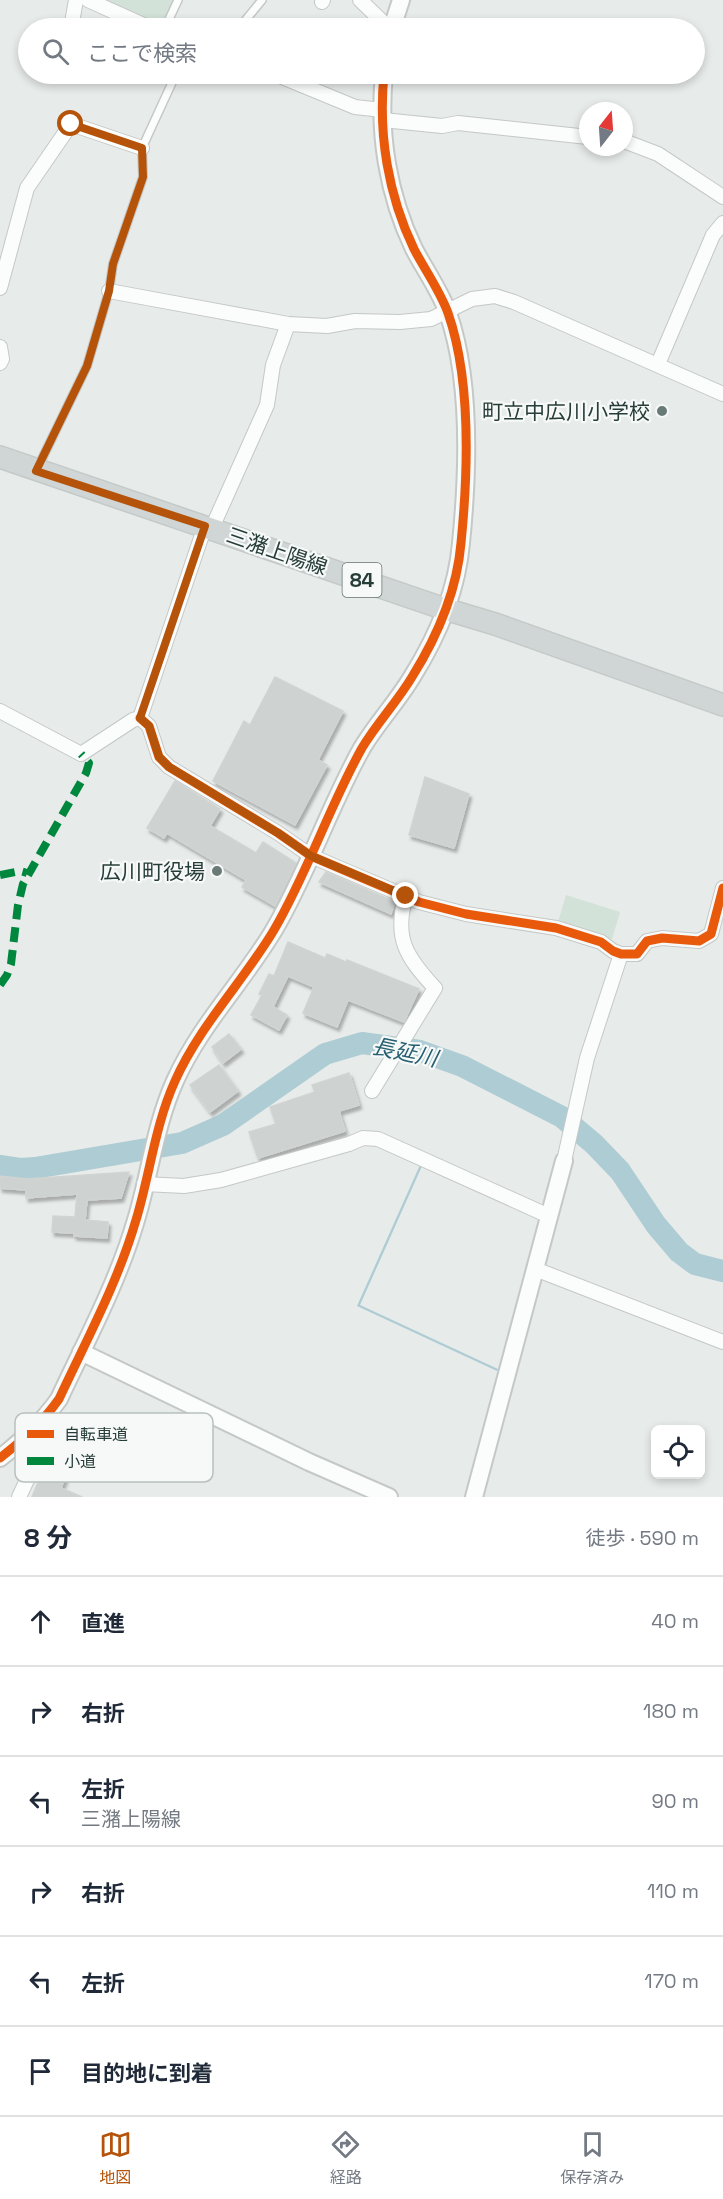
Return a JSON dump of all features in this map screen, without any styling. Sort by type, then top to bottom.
[{"type":"main road","name":"三潴上陽線","points":[[0,457],[495,624],[723,705]]},
{"type":"street","points":[[73,18],[76,0]]},
{"type":"street","points":[[88,0],[128,18]]},
{"type":"street","points":[[360,0],[380,18]]},
{"type":"street","points":[[395,18],[401,0]]},
{"type":"street","points":[[299,84],[355,107],[382,115],[442,126],[458,123],[579,136]]},
{"type":"street","points":[[49,1413],[59,1399],[126,1250],[163,1113],[174,1082],[189,1052],[273,932],[303,876],[363,747],[384,714],[411,679],[430,644],[456,584],[465,458],[464,391],[448,312],[413,247],[388,178],[382,115],[384,84]]},
{"type":"street","points":[[0,288],[27,188],[71,124],[142,148]]},
{"type":"street","points":[[633,144],[658,154],[723,197]]},
{"type":"street","points":[[658,364],[713,235],[723,223]]},
{"type":"street","points":[[109,291],[288,324],[327,326],[355,321],[400,322],[431,319],[472,299],[495,296],[514,302],[723,394]]},
{"type":"street","points":[[140,718],[208,527],[267,405],[273,365],[288,324]]},
{"type":"street","points":[[0,347],[2,359],[0,363]]},
{"type":"street","points":[[0,711],[81,754],[133,720],[140,718]]},
{"type":"street","points":[[140,718],[149,726],[159,757],[169,767],[278,833],[311,856],[419,902],[466,914],[556,928],[601,942],[621,954],[637,954],[646,941],[662,938],[699,941],[711,934],[722,897]]},
{"type":"street","points":[[372,1090],[435,988],[406,953],[400,933],[401,912],[406,896]]},
{"type":"street","points":[[474,1497],[564,1161],[587,1058],[621,954]]},
{"type":"street","points":[[144,1184],[184,1186],[221,1180],[350,1144],[363,1138],[378,1139],[549,1216]]},
{"type":"street","points":[[535,1269],[723,1342]]},
{"type":"street","points":[[81,1352],[207,1413]]},
{"type":"street","points":[[213,1416],[388,1497]]},
{"type":"street","points":[[0,1458],[15,1446]]},
{"type":"street","points":[[19,1497],[26,1482]]},
{"type":"lane","points":[[170,18],[178,0]]},
{"type":"lane","points":[[247,18],[262,0]]},
{"type":"lane","points":[[36,471],[87,366],[109,291],[113,264],[143,177],[142,148],[171,84]]},
{"type":"shaded area","points":[[101,0],[175,0],[167,18],[140,18]]},
{"type":"shaded area","points":[[566,895],[620,912],[612,939],[560,926],[558,922]]},
{"type":"water","points":[[420,1165],[422,1166],[360,1305],[498,1369],[497,1371],[357,1306]]},
{"type":"building","points":[[275,677],[343,711],[318,760],[327,765],[295,825],[213,781],[244,721],[250,725]]},
{"type":"building","points":[[425,777],[469,794],[454,848],[409,835]]},
{"type":"building","points":[[175,781],[220,809],[210,826],[256,853],[263,842],[296,863],[275,906],[242,887],[246,880],[167,833],[164,838],[147,828]]},
{"type":"building","points":[[326,872],[395,902],[391,914],[319,882]]},
{"type":"building","points":[[288,942],[325,958],[327,954],[346,962],[347,960],[419,989],[404,1022],[348,1000],[337,1027],[303,1013],[314,987],[288,976],[273,1007],[287,1015],[279,1030],[251,1015],[262,995],[259,994],[269,974],[274,976]]},
{"type":"building","points":[[229,1034],[241,1049],[223,1063],[212,1047]]},
{"type":"building","points":[[219,1065],[238,1091],[210,1112],[190,1085]]},
{"type":"building","points":[[349,1073],[359,1105],[339,1111],[345,1131],[258,1158],[249,1132],[276,1124],[270,1107],[315,1092],[312,1085]]},
{"type":"building","points":[[129,1172],[121,1198],[87,1200],[85,1220],[108,1222],[107,1238],[52,1232],[53,1216],[75,1217],[77,1194],[26,1198],[26,1190],[0,1188],[0,1176],[27,1179]]},
{"type":"building","points":[[38,1482],[63,1482],[61,1488],[82,1497],[32,1497]]},
{"type":"waterway","name":"長延川","points":[[0,1166],[20,1169],[35,1168],[182,1143],[223,1125],[325,1054],[362,1043],[420,1051],[462,1066],[562,1117],[594,1144],[620,1171],[656,1225],[679,1252],[695,1264],[723,1271]]},
{"type":"marked path","points":[[0,985],[11,964],[18,905],[23,884],[86,773],[89,763],[81,754]]},
{"type":"marked path","points":[[0,875],[20,871],[27,873]]},
{"type":"cycle path","points":[[48,1413],[59,1399],[101,1311],[129,1243],[162,1115],[175,1081],[209,1022],[274,930],[362,748],[406,686],[430,646],[455,578],[461,543],[466,457],[461,367],[445,305],[414,249],[392,186],[384,142],[383,84]]},
{"type":"cycle path","points":[[140,718],[149,726],[159,757],[169,767],[278,833],[311,856],[419,902],[466,914],[556,928],[601,942],[621,954],[637,954],[647,941],[662,938],[699,941],[711,934],[723,888]]},
{"type":"cycle path","points":[[0,1458],[15,1446]]},
{"type":"place","name":"町立中広川小学校","points":[[662,411]]},
{"type":"place","name":"広川町役場","points":[[217,871]]},
{"type":"route","points":[[71,124],[142,148],[143,177],[113,264],[109,291],[87,366],[36,471],[205,526],[140,718],[149,726],[159,757],[169,767],[278,833],[311,856],[406,896]]}]
